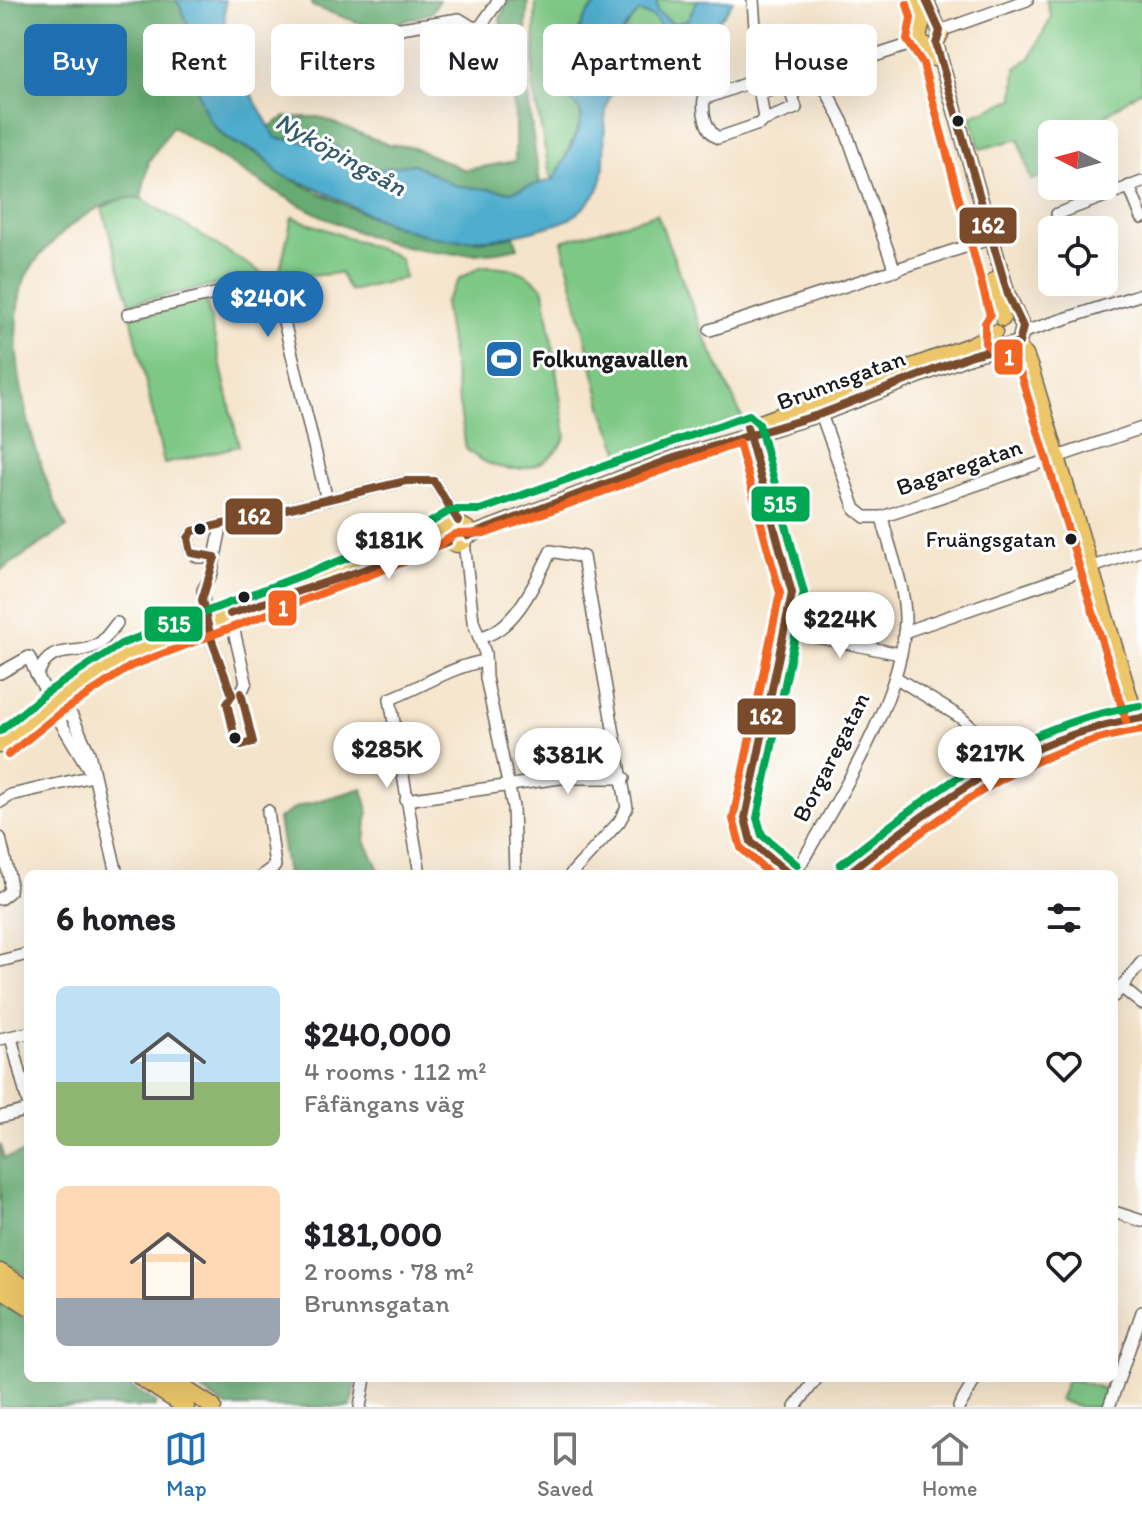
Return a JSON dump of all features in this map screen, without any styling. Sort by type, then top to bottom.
[{"type":"highway","points":[[0,1272],[24,1287]]},
{"type":"highway","points":[[0,1288],[24,1303]]},
{"type":"highway","points":[[147,1382],[186,1407]]},
{"type":"highway","points":[[174,1382],[213,1407]]},
{"type":"main road","points":[[918,0],[1015,331],[1032,350],[1057,437],[1058,456],[1139,718]]},
{"type":"main road","points":[[926,0],[930,36]]},
{"type":"main road","name":"Brunnsgatan","points":[[0,746],[126,655],[418,544],[748,432],[995,332],[1015,331]]},
{"type":"main road","name":"Brunnsgatan","points":[[748,432],[821,414],[1015,331]]},
{"type":"main road","name":"Brunnsgatan","points":[[0,757],[56,707]]},
{"type":"street","points":[[404,27],[459,19],[476,29],[499,0]]},
{"type":"street","points":[[753,0],[755,24]]},
{"type":"street","points":[[877,54],[1027,0]]},
{"type":"street","points":[[746,83],[704,99],[703,109],[711,134],[718,138],[796,108],[792,96]]},
{"type":"street","points":[[760,96],[762,121]]},
{"type":"street","points":[[829,96],[843,123],[895,271]]},
{"type":"street","points":[[1057,214],[1142,182]]},
{"type":"street","points":[[1129,186],[1142,218]]},
{"type":"street","points":[[710,330],[988,239]]},
{"type":"street","points":[[128,314],[274,280],[327,500]]},
{"type":"street","name":"Brunnsgatan","points":[[1015,331],[1142,294]]},
{"type":"street","points":[[828,398],[821,414],[855,509],[865,517],[882,517]]},
{"type":"street","name":"Bagaregatan","points":[[882,517],[1142,428]]},
{"type":"street","points":[[748,432],[792,593],[787,631],[745,818],[751,842],[787,870]]},
{"type":"street","points":[[215,557],[198,557],[191,553],[188,538],[193,531],[423,479],[434,481],[441,489],[456,532],[473,621],[485,661],[515,826],[515,870]]},
{"type":"street","name":"Borgaregatan","points":[[794,870],[854,769],[895,677],[906,615],[882,517]]},
{"type":"street","points":[[204,610],[203,590],[212,573],[221,527]]},
{"type":"street","points":[[904,632],[1142,550]]},
{"type":"street","points":[[479,637],[497,633],[534,584],[551,551],[583,557],[627,808],[575,870]]},
{"type":"street","points":[[211,638],[237,694],[246,682],[230,614]]},
{"type":"street","points":[[37,676],[49,656],[99,643],[117,623]]},
{"type":"street","points":[[787,631],[900,654]]},
{"type":"street","points":[[0,673],[29,657],[56,707],[72,716],[89,753],[116,870]]},
{"type":"street","points":[[419,870],[390,699],[429,684],[459,667],[485,661]]},
{"type":"street","points":[[895,677],[960,717],[1010,762]]},
{"type":"street","points":[[852,870],[937,804],[1010,762],[1060,736],[1139,718]]},
{"type":"street","points":[[0,802],[11,795],[93,776]]},
{"type":"street","points":[[406,800],[560,778],[624,778]]},
{"type":"street","points":[[268,811],[277,857],[275,866],[270,870]]},
{"type":"street","points":[[0,838],[10,881],[9,892],[0,899]]},
{"type":"street","points":[[0,961],[24,955]]},
{"type":"street","points":[[1142,962],[1118,992],[1142,1004]]},
{"type":"street","points":[[6,1038],[24,1091]]},
{"type":"street","points":[[0,1117],[24,1111]]},
{"type":"street","points":[[1118,1213],[1142,1221]]},
{"type":"street","points":[[1118,1381],[1142,1312]]},
{"type":"street","points":[[360,1407],[364,1382]]},
{"type":"street","points":[[795,1407],[814,1382]]},
{"type":"street","points":[[959,1407],[974,1382]]},
{"type":"street","points":[[1109,1407],[1118,1382]]},
{"type":"green space","points":[[0,0],[176,0],[188,24],[143,24],[143,96],[200,96],[214,126],[235,144],[260,155],[283,175],[394,226],[453,240],[483,241],[514,236],[518,248],[470,254],[424,251],[379,240],[293,201],[172,127],[149,161],[141,198],[113,202],[77,221],[45,250],[25,278],[18,305],[19,370],[43,472],[67,527],[0,571]]},
{"type":"green space","points":[[311,0],[439,0],[431,13],[394,24],[363,24],[312,6]]},
{"type":"green space","points":[[508,0],[528,0],[526,24],[501,24]]},
{"type":"green space","points":[[536,0],[606,0],[586,24],[543,24],[543,96],[570,96],[570,100],[580,110],[581,121],[555,179],[550,176],[533,86]]},
{"type":"green space","points":[[657,0],[697,0],[688,20],[674,24],[657,11]]},
{"type":"green space","points":[[1046,0],[1142,0],[1142,89],[1102,120],[1038,120],[1038,178],[1031,180],[1019,139],[980,149],[971,116],[1014,99],[1016,68],[1030,58],[1051,18]]},
{"type":"green space","points":[[639,12],[654,17],[659,24],[629,24]]},
{"type":"green space","points":[[527,80],[540,183],[511,192],[453,185],[414,164],[359,173],[337,147],[276,138],[269,127],[285,117],[319,117],[387,144],[412,147],[465,170],[515,161],[512,96],[527,96]]},
{"type":"green space","points":[[125,196],[141,198],[265,275],[130,303],[102,208]]},
{"type":"green space","points":[[657,214],[701,329],[742,417],[624,463],[603,410],[562,241]]},
{"type":"green space","points":[[292,217],[392,254],[400,259],[405,278],[350,291],[340,273],[278,279]]},
{"type":"green space","name":"Folkungavallen","points":[[482,266],[517,270],[531,277],[544,290],[566,436],[557,450],[534,466],[520,469],[492,465],[466,449],[444,303],[460,278]]},
{"type":"green space","points":[[206,300],[239,446],[164,464],[131,316]]},
{"type":"green space","points":[[363,788],[368,811],[365,841],[379,870],[286,870],[278,819],[297,807]]},
{"type":"green space","points":[[0,1144],[4,1158],[24,1153],[24,1274],[0,1259]]},
{"type":"green space","points":[[0,1303],[24,1318],[24,1382],[123,1382],[155,1402],[155,1407],[0,1407]]},
{"type":"green space","points":[[189,1382],[355,1382],[351,1407],[227,1407]]},
{"type":"green space","points":[[1066,1382],[1081,1382],[1108,1390],[1102,1407],[1079,1407],[1059,1400]]},
{"type":"water","points":[[176,0],[225,0],[225,24],[187,24]]},
{"type":"water","points":[[607,0],[657,0],[657,11],[674,24],[659,24],[654,17],[639,12],[629,24],[582,24],[595,6]]},
{"type":"water","points":[[697,0],[733,0],[715,23],[674,24],[688,20]]},
{"type":"water","name":"Nyköpingsån","points":[[199,96],[252,96],[276,138],[337,146],[359,172],[414,164],[453,185],[511,192],[554,179],[580,124],[579,109],[570,100],[570,96],[611,96],[605,115],[601,184],[581,210],[568,220],[552,226],[499,238],[470,240],[443,238],[393,225],[284,176],[263,156],[223,135],[207,115]]},
{"type":"transit line","name":"162","points":[[468,536],[674,458],[821,414],[972,355],[1019,343],[1023,327],[1008,295],[936,44],[940,31],[926,0]]},
{"type":"transit line","name":"1","points":[[907,4],[911,18],[907,40],[923,64],[990,315],[985,323],[985,343],[999,356],[1010,357],[1021,375],[1126,721]]},
{"type":"transit line","name":"515","points":[[0,731],[46,693],[121,644],[413,533],[451,510],[480,510],[749,415],[759,424],[804,593],[757,818],[762,835],[797,865]]},
{"type":"transit line","name":"162","points":[[747,427],[792,593],[745,818],[751,842],[784,870]]},
{"type":"transit line","name":"1","points":[[8,755],[60,713],[131,666],[422,555],[456,534],[487,533],[739,443],[780,593],[733,819],[741,848],[766,870]]},
{"type":"transit line","name":"162","points":[[215,557],[191,553],[188,538],[193,531],[406,481],[434,481],[458,521]]},
{"type":"transit line","name":"162","points":[[230,614],[448,542]]},
{"type":"transit line","name":"162","points":[[215,557],[202,600],[211,638],[232,695]]},
{"type":"transit line","name":"162","points":[[232,695],[227,703],[235,738],[241,745],[253,742],[241,693]]},
{"type":"transit line","name":"515","points":[[840,865],[945,786],[1016,744],[1096,715],[1140,706]]},
{"type":"transit line","name":"162","points":[[852,870],[950,797],[1020,756],[1098,727],[1142,718]]},
{"type":"transit line","name":"1","points":[[872,870],[963,803],[1029,765],[1102,738],[1142,730]]},
{"type":"place","name":"Folkungavallen","points":[[504,359]]},
{"type":"place","name":"Fruängsgatan","points":[[1071,539]]}]
